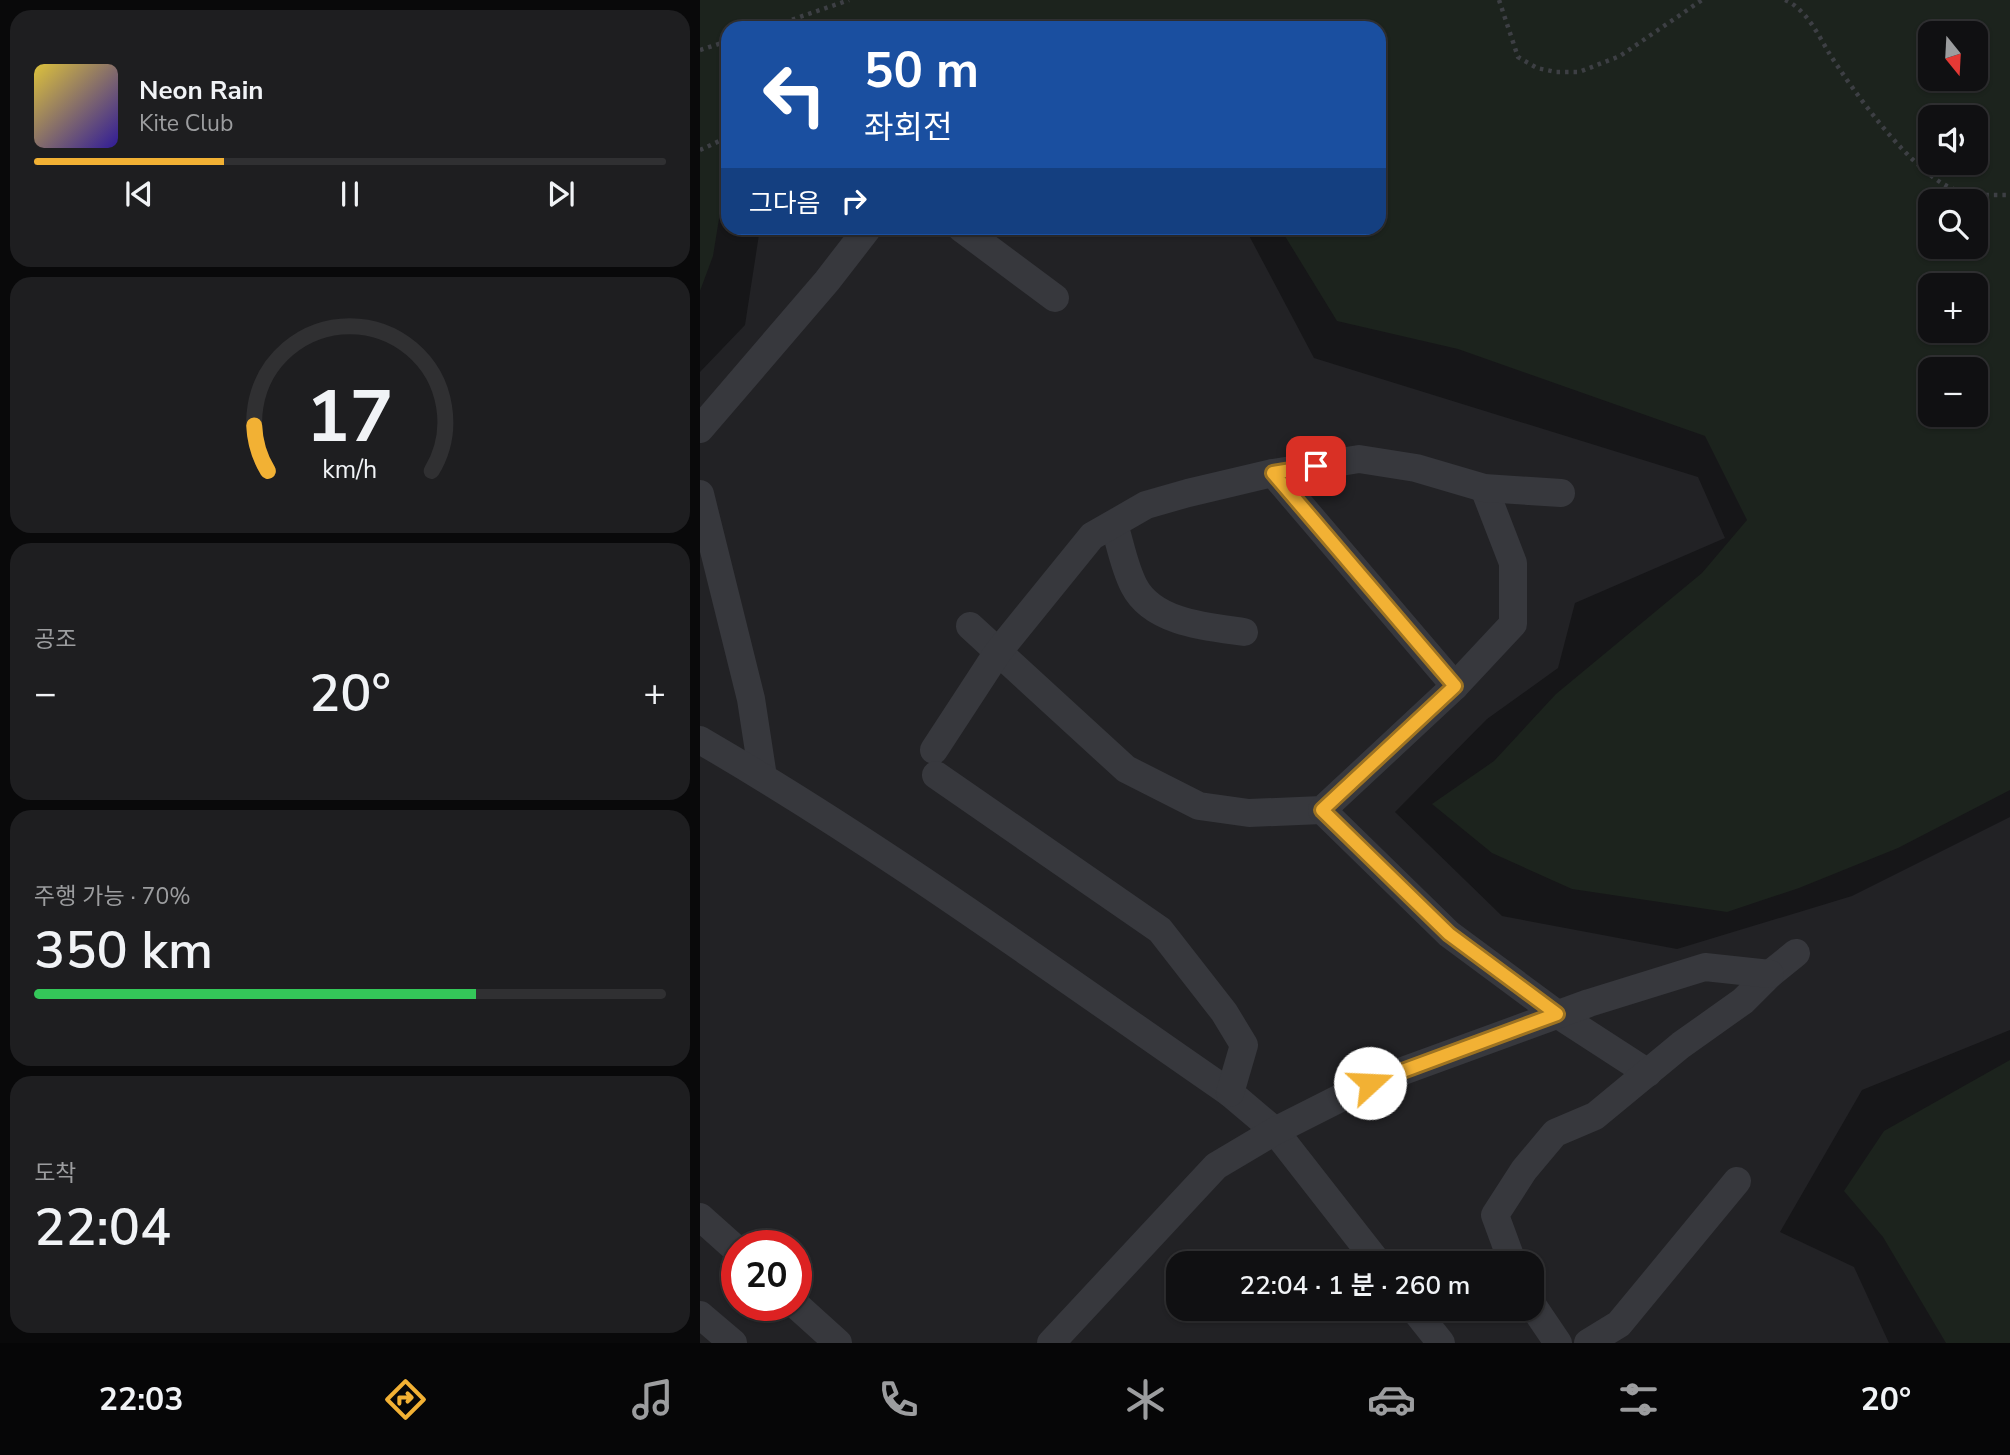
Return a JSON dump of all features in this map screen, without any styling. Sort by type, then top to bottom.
[{"type":"lane","points":[[700,429],[827,281],[863,235]]},
{"type":"lane","points":[[970,235],[1055,298]]},
{"type":"lane","points":[[1230,1093],[1244,1045],[1224,1012],[1160,930],[935,762],[998,652],[1092,536],[1146,505],[1273,473],[1359,459],[1416,468],[1484,488],[1561,493]]},
{"type":"lane","points":[[1273,473],[1455,686]]},
{"type":"lane","points":[[970,626],[1126,769],[1199,806],[1249,813],[1322,810],[1455,686],[1513,624],[1513,563],[1484,488]]},
{"type":"lane","points":[[700,494],[751,699],[763,777]]},
{"type":"lane","points":[[1114,524],[1134,587],[1155,609],[1199,626],[1244,632]]},
{"type":"lane","points":[[700,740],[873,847],[1230,1093],[1275,1131],[1369,1251]]},
{"type":"lane","points":[[1322,810],[1449,934],[1557,1014],[1648,1073]]},
{"type":"lane","points":[[1508,1251],[1495,1215],[1524,1170],[1555,1132],[1595,1116],[1681,1045],[1744,1001],[1770,974],[1797,953]]},
{"type":"lane","points":[[1051,1343],[1216,1167],[1275,1131],[1370,1083],[1557,1014],[1705,967],[1770,974]]},
{"type":"lane","points":[[1588,1343],[1619,1324],[1737,1181]]},
{"type":"lane","points":[[705,1232],[721,1241]]},
{"type":"lane","points":[[700,1315],[733,1343]]},
{"type":"lane","points":[[812,1319],[838,1343]]},
{"type":"lane","points":[[1424,1321],[1441,1343]]},
{"type":"lane","points":[[1543,1321],[1558,1343]]},
{"type":"path","points":[[788,21],[849,0]]},
{"type":"path","points":[[1499,0],[1518,57],[1537,68],[1556,72],[1579,72],[1620,56],[1702,0]]},
{"type":"path","points":[[1785,0],[1793,3],[1811,24],[1855,94],[1933,178],[1956,190],[1982,195],[2010,195]]},
{"type":"path","points":[[700,50],[721,43]]},
{"type":"path","points":[[700,150],[721,139]]},
{"type":"shaded area","points":[[700,0],[2010,0],[2010,790],[1898,848],[1799,888],[1727,912],[1572,889],[1492,853],[1432,804],[1494,761],[1556,694],[1702,573],[1747,520],[1705,436],[1458,349],[1337,321],[1284,235],[1386,235],[1386,21],[721,21],[721,206],[713,256],[700,291]]},
{"type":"shaded area","points":[[759,235],[1249,235],[1314,358],[1698,477],[1725,538],[1575,603],[1558,668],[1487,719],[1395,812],[1502,916],[1677,949],[1852,896],[2010,817],[2010,1030],[1862,1090],[1780,1232],[1854,1267],[1889,1343],[700,1343],[700,372],[745,325]]},
{"type":"shaded area","points":[[2010,1060],[2010,1343],[1946,1343],[1883,1237],[1844,1191],[1884,1131]]},
{"type":"route","points":[[1316,466],[1273,473],[1455,686],[1322,810],[1449,934],[1557,1014],[1370,1083]]}]
